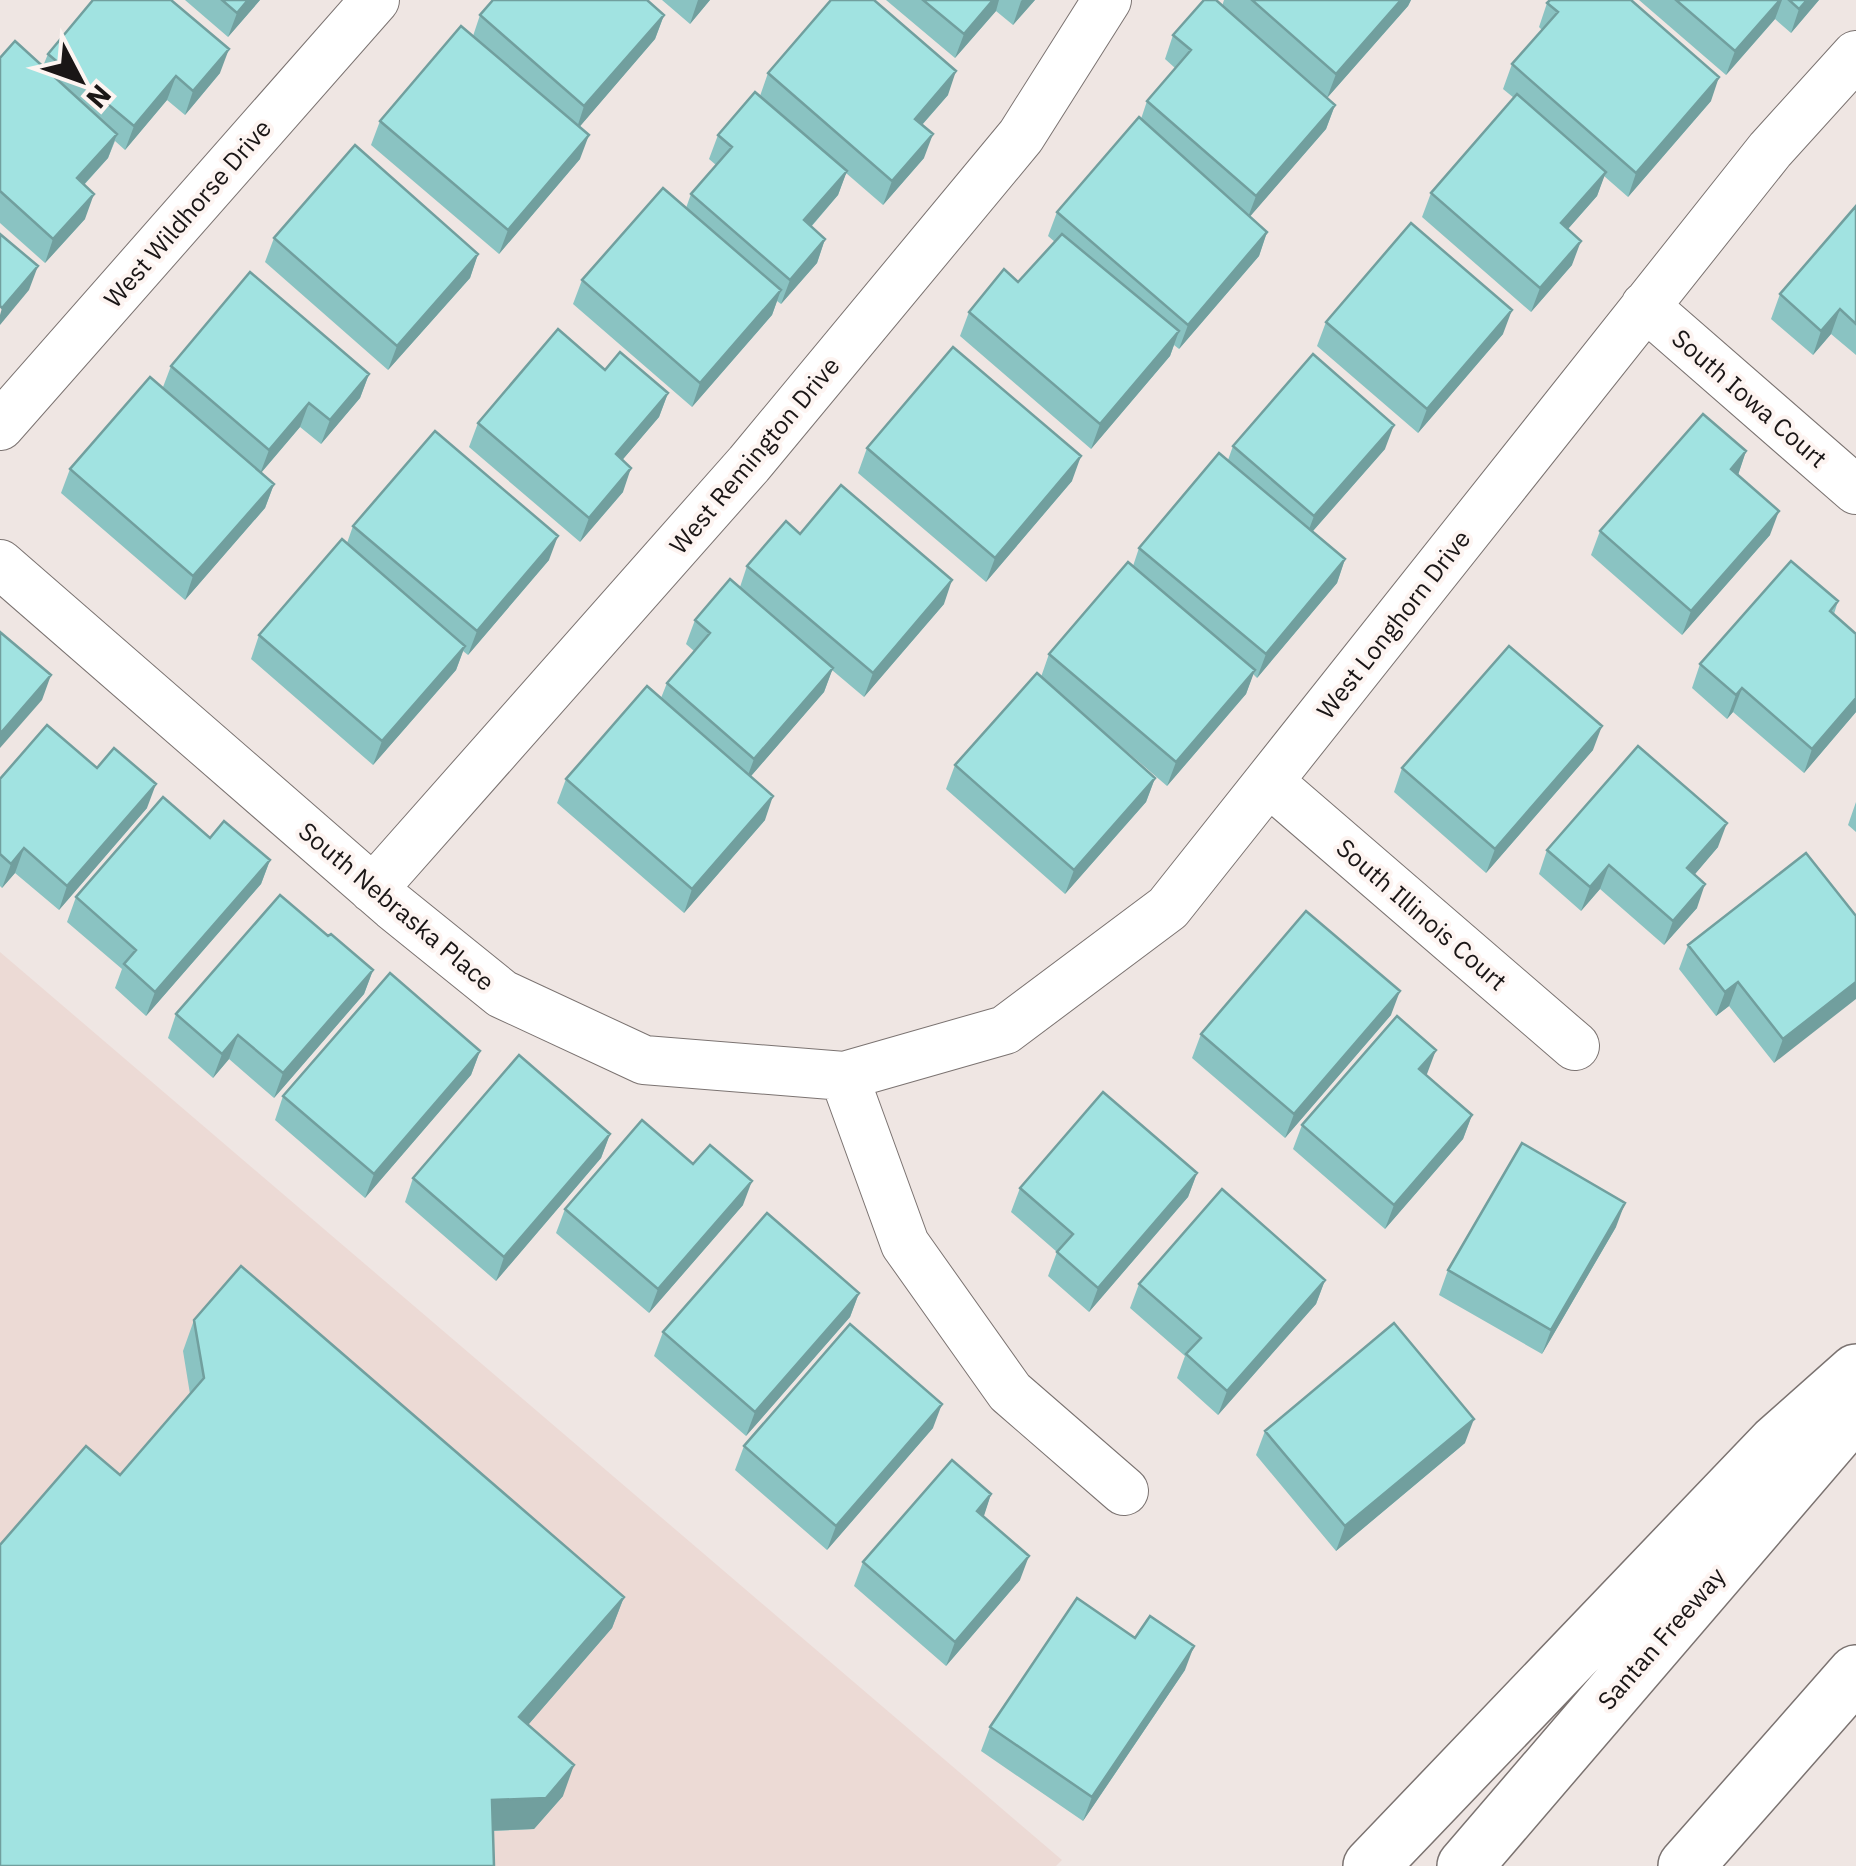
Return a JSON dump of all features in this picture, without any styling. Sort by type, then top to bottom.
[{"type":"highway","points":[[1371,1866],[1776,1443],[1856,1372]]},
{"type":"highway","name":"Santan Freeway","points":[[1465,1866],[1856,1410]]},
{"type":"highway","points":[[1686,1866],[1856,1673]]},
{"type":"highway","points":[[1737,1866],[1856,1705]]},
{"type":"street","name":"West Wildhorse Drive","points":[[0,426],[375,0]]},
{"type":"street","name":"West Remington Drive","points":[[373,889],[749,464],[1021,136],[1107,0]]},
{"type":"street","name":"West Longhorn Drive","points":[[844,1076],[1005,1030],[1168,908],[1770,150],[1856,56]]},
{"type":"street","name":"South Iowa Court","points":[[1645,306],[1856,490]]},
{"type":"street","name":"South Nebraska Place","points":[[0,564],[373,889],[502,994],[644,1060],[844,1076]]},
{"type":"street","name":"South Illinois Court","points":[[1269,782],[1575,1046]]},
{"type":"street","points":[[844,1076],[905,1244],[1010,1392],[1124,1491]]},
{"type":"shaded area","points":[[0,952],[1062,1860],[1056,1866],[0,1866]]},
{"type":"building","points":[[93,0],[171,0],[229,49],[193,91],[176,76],[134,126],[48,54]]},
{"type":"building","points":[[222,0],[248,0],[237,13]]},
{"type":"building","points":[[493,0],[647,0],[664,15],[584,106],[480,15]]},
{"type":"building","points":[[831,0],[874,0],[956,71],[915,119],[933,134],[892,181],[768,73]]},
{"type":"building","points":[[923,0],[993,0],[964,34]]},
{"type":"building","points":[[1204,0],[1216,0],[1335,105],[1256,196],[1147,101],[1191,50],[1173,35]]},
{"type":"building","points":[[1252,0],[1401,0],[1336,74]]},
{"type":"building","points":[[1631,0],[1719,77],[1636,173],[1512,64],[1558,12],[1547,3]]},
{"type":"building","points":[[1676,0],[1780,0],[1735,51]]},
{"type":"building","points":[[1789,0],[1807,0],[1799,9]]},
{"type":"building","points":[[461,26],[589,135],[508,230],[380,121]]},
{"type":"building","points":[[15,41],[117,134],[77,178],[94,194],[53,239],[0,191],[0,58]]},
{"type":"building","points":[[755,92],[847,171],[804,220],[825,239],[790,280],[691,194],[732,147],[718,135]]},
{"type":"building","points":[[1517,94],[1606,172],[1561,223],[1581,241],[1540,288],[1431,193]]},
{"type":"building","points":[[1139,117],[1267,232],[1188,325],[1057,212]]},
{"type":"building","points":[[355,145],[478,254],[397,346],[274,238]]},
{"type":"building","points":[[663,188],[781,290],[700,383],[582,280]]},
{"type":"building","points":[[1856,206],[1856,324],[1840,309],[1821,331],[1780,294]]},
{"type":"building","points":[[1411,223],[1512,310],[1427,409],[1326,322]]},
{"type":"building","points":[[0,234],[38,266],[2,308],[0,306]]},
{"type":"building","points":[[1062,234],[1179,331],[1100,424],[969,312],[1004,269],[1018,282]]},
{"type":"building","points":[[250,272],[369,374],[330,420],[309,403],[269,450],[171,366]]},
{"type":"building","points":[[558,329],[605,370],[620,352],[668,393],[616,454],[631,468],[589,518],[478,423]]},
{"type":"building","points":[[953,347],[1081,456],[995,558],[867,448]]},
{"type":"building","points":[[1313,354],[1394,425],[1314,516],[1233,446]]},
{"type":"building","points":[[150,377],[274,484],[193,576],[70,469]]},
{"type":"building","points":[[1703,414],[1746,451],[1731,469],[1779,511],[1691,611],[1600,531]]},
{"type":"building","points":[[435,431],[558,536],[477,631],[353,526]]},
{"type":"building","points":[[1219,453],[1345,559],[1266,654],[1139,548]]},
{"type":"building","points":[[841,485],[952,580],[873,673],[747,566],[786,521],[800,534]]},
{"type":"building","points":[[342,539],[465,646],[382,741],[259,635]]},
{"type":"building","points":[[1791,561],[1838,601],[1830,611],[1856,634],[1856,698],[1812,749],[1742,688],[1736,695],[1700,664]]},
{"type":"building","points":[[1128,562],[1255,670],[1176,762],[1049,654]]},
{"type":"building","points":[[730,579],[833,668],[754,759],[667,683],[710,633],[695,620]]},
{"type":"building","points":[[0,632],[51,675],[0,734]]},
{"type":"building","points":[[1509,646],[1602,726],[1495,849],[1402,768]]},
{"type":"building","points":[[1037,673],[1155,778],[1074,870],[955,765]]},
{"type":"building","points":[[647,686],[773,796],[692,889],[566,779]]},
{"type":"building","points":[[47,725],[97,768],[114,748],[156,784],[67,886],[24,848],[11,864],[0,854],[0,779]]},
{"type":"building","points":[[1638,746],[1727,823],[1687,868],[1705,884],[1673,921],[1609,865],[1590,887],[1547,850]]},
{"type":"building","points":[[163,797],[210,838],[224,821],[270,860],[155,992],[124,964],[136,950],[76,897]]},
{"type":"building","points":[[1806,853],[1856,916],[1856,982],[1783,1039],[1738,982],[1725,992],[1688,945]]},
{"type":"building","points":[[280,895],[373,970],[283,1073],[238,1035],[222,1054],[176,1014]]},
{"type":"building","points":[[1306,911],[1400,991],[1294,1114],[1201,1034]]},
{"type":"building","points":[[390,973],[480,1051],[374,1174],[283,1096]]},
{"type":"building","points":[[1397,1016],[1436,1050],[1419,1069],[1472,1115],[1394,1205],[1302,1125]]},
{"type":"building","points":[[519,1055],[610,1134],[504,1257],[413,1178]]},
{"type":"building","points":[[1103,1092],[1197,1173],[1098,1288],[1057,1252],[1073,1234],[1020,1188]]},
{"type":"building","points":[[642,1120],[693,1164],[710,1145],[752,1181],[658,1289],[565,1209]]},
{"type":"building","points":[[1522,1143],[1625,1203],[1551,1330],[1448,1270]]},
{"type":"building","points":[[1222,1189],[1325,1280],[1227,1391],[1186,1354],[1201,1338],[1139,1284]]},
{"type":"building","points":[[767,1213],[859,1293],[755,1412],[663,1332]]},
{"type":"building","points":[[241,1266],[624,1597],[519,1717],[574,1765],[546,1798],[492,1800],[494,1866],[0,1866],[0,1545],[86,1446],[120,1475],[204,1378],[194,1320]]},
{"type":"building","points":[[1394,1323],[1474,1419],[1345,1526],[1265,1431]]},
{"type":"building","points":[[850,1324],[942,1404],[836,1526],[744,1446]]},
{"type":"building","points":[[952,1460],[991,1494],[977,1511],[1029,1556],[955,1642],[863,1562]]},
{"type":"building","points":[[1077,1598],[1135,1638],[1150,1616],[1194,1646],[1092,1797],[990,1727]]}]
